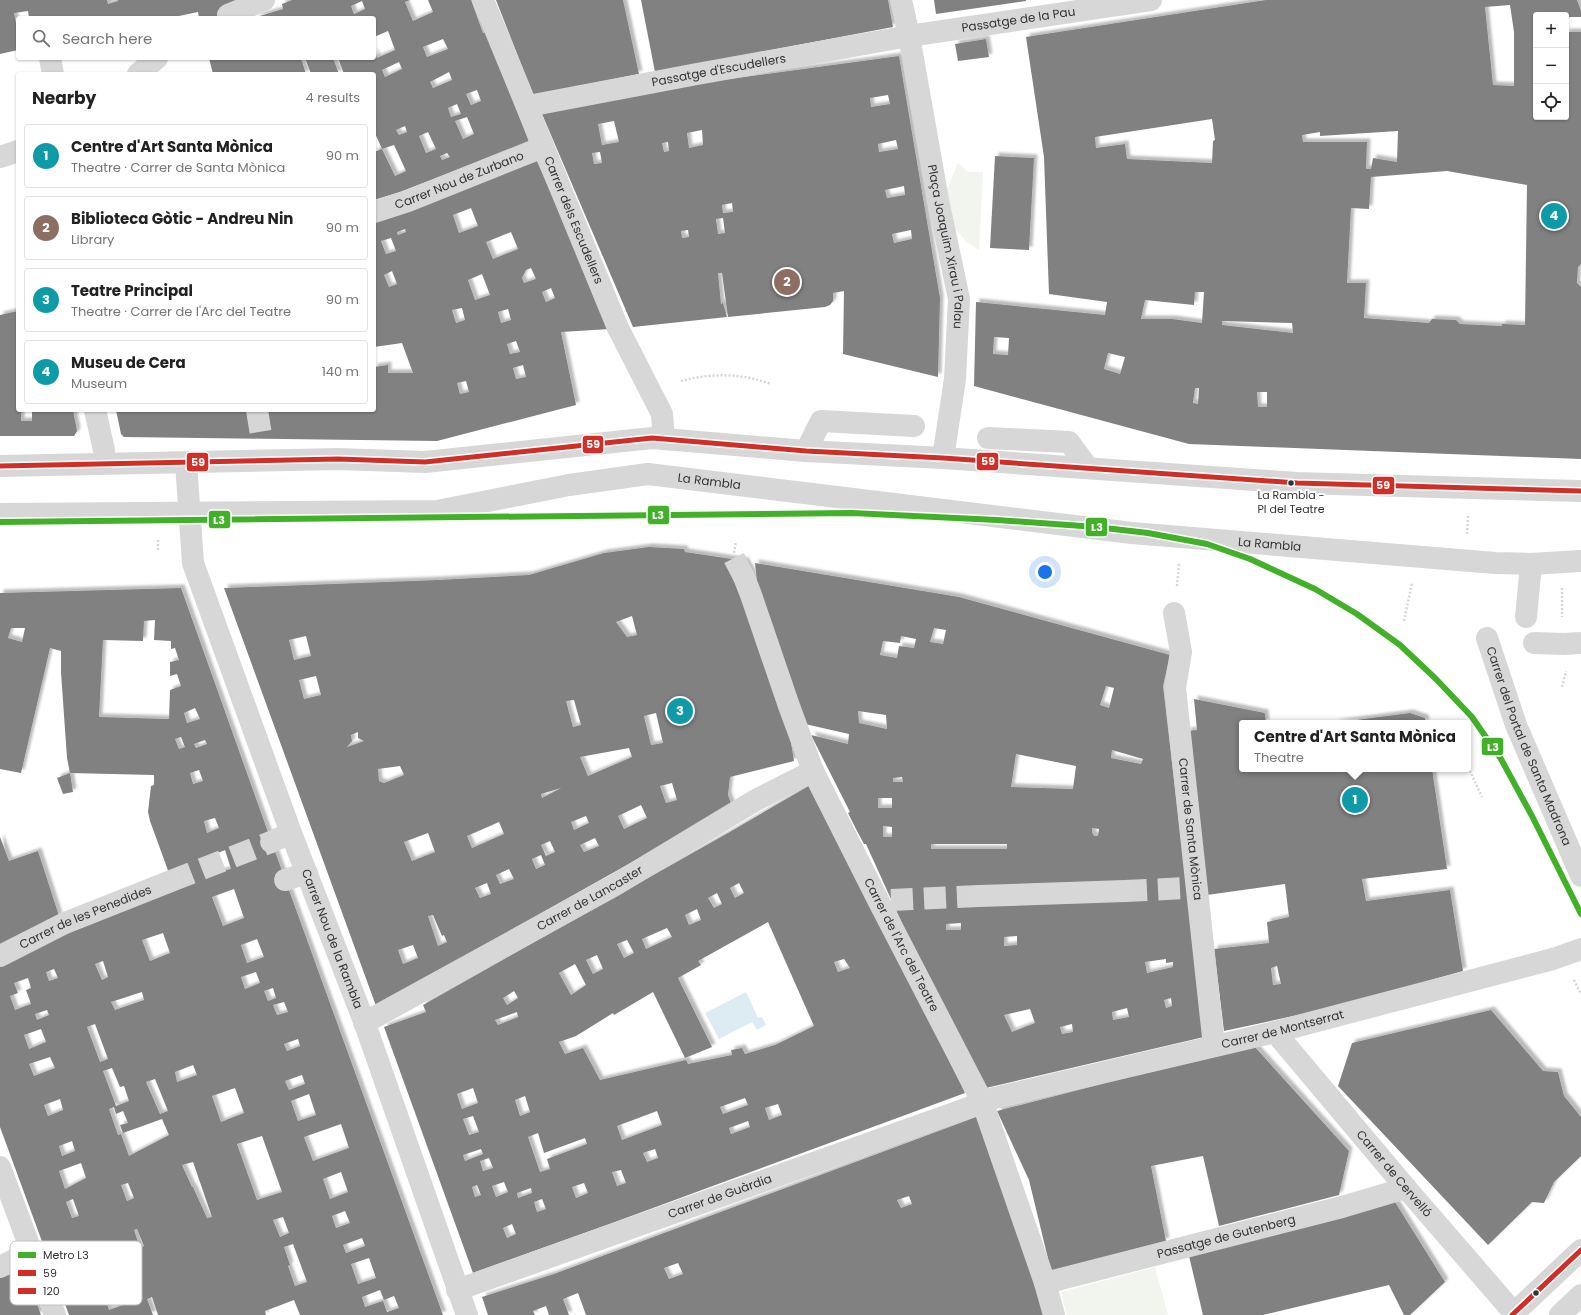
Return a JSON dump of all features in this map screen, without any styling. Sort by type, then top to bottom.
[{"type":"street","points":[[228,15],[264,0]]},
{"type":"street","name":"Carrer dels Escudellers","points":[[483,0],[528,106],[543,147],[618,328],[662,414],[664,438]]},
{"type":"street","name":"Plaça Joaquim Xirau i Palau","points":[[901,0],[909,36],[938,200],[959,299],[955,379],[943,458]]},
{"type":"street","name":"Passatge de la Pau","points":[[909,36],[1151,0]]},
{"type":"street","name":"Passatge d'Escudellers","points":[[528,106],[909,36]]},
{"type":"street","points":[[50,60],[53,72]]},
{"type":"street","points":[[140,72],[155,60]]},
{"type":"street","name":"Carrer Nou de Zurbano","points":[[376,211],[408,202],[543,147]]},
{"type":"street","points":[[0,157],[16,152]]},
{"type":"street","points":[[95,412],[104,450]]},
{"type":"street","points":[[806,452],[821,421],[914,426]]},
{"type":"street","points":[[0,466],[338,459],[425,462],[664,438],[806,452],[943,458],[1297,483],[1581,491]]},
{"type":"street","points":[[988,438],[1069,442],[1088,468]]},
{"type":"street","name":"Carrer Nou de la Rambla","points":[[186,463],[193,563],[291,834],[364,1023],[467,1315]]},
{"type":"street","name":"La Rambla","points":[[0,514],[437,511],[569,486],[648,474],[1132,533],[1531,564],[1571,561]]},
{"type":"street","points":[[1526,618],[1531,564]]},
{"type":"street","name":"Carrer de l'Arc del Teatre","points":[[744,577],[752,595],[789,706],[814,771],[885,900],[982,1101],[1045,1283],[1054,1315]]},
{"type":"street","name":"Carrer de Santa Mònica","points":[[1174,614],[1182,652],[1175,688],[1191,888],[1214,1046]]},
{"type":"street","name":"Carrer del Portal de Santa Madrona","points":[[1487,638],[1516,724],[1581,876]]},
{"type":"street","points":[[1534,642],[1564,644],[1581,643]]},
{"type":"street","name":"Carrer de Lancaster","points":[[364,1023],[615,885],[756,800],[814,771]]},
{"type":"street","points":[[271,842],[291,834]]},
{"type":"street","points":[[285,880],[307,873]]},
{"type":"street","name":"Carrer de les Penedides","points":[[0,956],[65,923],[172,880]]},
{"type":"street","points":[[979,896],[1125,891]]},
{"type":"street","name":"Carrer de Montserrat","points":[[982,1101],[1275,1032],[1552,959],[1581,949]]},
{"type":"street","name":"Carrer de Cervelló","points":[[1275,1032],[1513,1314]]},
{"type":"street","name":"Carrer de Guàrdia","points":[[458,1290],[968,1108],[982,1101]]},
{"type":"street","points":[[0,1167],[28,1241]]},
{"type":"street","name":"Passatge de Gutenberg","points":[[1045,1283],[1342,1207],[1406,1188]]},
{"type":"street","points":[[1513,1314],[1581,1250]]},
{"type":"street","points":[[0,1267],[10,1262]]},
{"type":"street","points":[[1560,1315],[1581,1295]]},
{"type":"street","points":[[51,1305],[55,1315]]},
{"type":"path","points":[[681,381],[695,377],[726,375],[761,380],[771,384]]},
{"type":"path","points":[[735,545],[736,541]]},
{"type":"path","points":[[1404,622],[1418,556]]},
{"type":"path","points":[[1562,622],[1571,561]]},
{"type":"path","points":[[1562,687],[1566,669]]},
{"type":"path","points":[[1470,772],[1482,797]]},
{"type":"path","points":[[1573,978],[1581,994]]},
{"type":"shaded area","points":[[958,163],[968,172],[983,172],[979,250],[967,242],[952,225],[947,189]]},
{"type":"shaded area","points":[[746,992],[758,1018],[762,1017],[766,1025],[757,1030],[752,1022],[719,1039],[705,1013]]},
{"type":"shaded area","points":[[1155,1267],[1168,1315],[1067,1315],[1061,1292]]},
{"type":"building","points":[[0,0],[107,0],[108,4],[118,0],[245,0],[231,16],[199,16],[198,12],[179,16],[29,16],[28,11],[14,13],[16,23],[16,50],[0,54]]},
{"type":"building","points":[[292,0],[410,0],[405,2],[413,21],[433,12],[428,0],[471,0],[483,33],[486,32],[529,142],[400,192],[376,199],[376,151],[382,149],[376,136],[376,72],[343,72],[339,60],[376,60],[376,56],[377,58],[395,50],[388,31],[376,36],[376,16],[260,16],[283,9],[282,4]],"holes":[[[362,1],[365,9],[354,14],[351,6]],[[443,39],[448,49],[427,57],[423,47]],[[399,62],[402,69],[385,77],[382,70]],[[449,72],[452,80],[433,88],[430,82]],[[477,90],[481,101],[471,105],[466,94]],[[457,104],[461,114],[451,117],[448,108]],[[467,117],[474,134],[463,139],[455,121]],[[405,126],[407,132],[399,135],[396,130]],[[428,132],[436,149],[426,153],[419,136]],[[394,145],[406,171],[395,176],[382,149]],[[447,153],[450,157],[442,160],[440,156]]]},
{"type":"building","points":[[496,0],[623,0],[639,74],[533,95]]},
{"type":"building","points":[[641,0],[888,0],[893,27],[655,72]]},
{"type":"building","points":[[934,0],[1026,0],[1026,1],[936,14]]},
{"type":"building","points":[[1266,0],[1577,0],[1581,11],[1581,17],[1569,17],[1569,12],[1533,12],[1533,120],[1569,120],[1569,32],[1581,32],[1581,264],[1578,267],[1577,283],[1581,287],[1581,459],[1189,444],[974,386],[976,302],[1105,315],[1107,302],[1049,294],[1044,157],[1026,37]],"holes":[[[1510,5],[1514,32],[1514,86],[1493,85],[1485,7]],[[1212,119],[1215,140],[1213,141],[1212,163],[1127,159],[1125,144],[1096,148],[1095,137]],[[1398,131],[1397,162],[1373,158],[1371,169],[1366,169],[1367,142],[1303,142],[1302,135],[1320,132],[1320,136]],[[1447,171],[1527,185],[1525,325],[1502,324],[1502,326],[1460,324],[1456,320],[1432,319],[1429,323],[1364,318],[1366,283],[1347,283],[1351,208],[1369,209],[1371,177]],[[1195,292],[1204,292],[1202,323],[1172,319],[1141,319],[1145,300],[1194,305]],[[1222,321],[1292,323],[1293,333],[1222,325]],[[994,337],[1009,338],[1008,355],[993,354]],[[1108,353],[1125,357],[1120,374],[1104,369]],[[1195,388],[1199,388],[1198,404],[1193,403]],[[1257,392],[1267,392],[1267,407],[1258,407]]]},
{"type":"building","points":[[986,39],[989,57],[958,61],[955,44]]},
{"type":"building","points":[[899,56],[940,298],[938,377],[843,354],[844,291],[833,293],[833,301],[830,305],[825,307],[728,317],[722,273],[718,273],[721,304],[723,303],[727,317],[633,327],[542,114],[678,86]],"holes":[[[888,95],[890,104],[871,107],[870,98]],[[614,121],[619,142],[602,145],[598,124]],[[702,130],[703,145],[689,148],[687,133]],[[896,140],[898,149],[879,152],[878,144]],[[668,142],[669,151],[664,152],[662,143]],[[600,152],[602,163],[594,164],[592,153]],[[904,186],[905,195],[887,198],[885,190]],[[732,203],[733,212],[723,213],[722,205]],[[723,218],[725,233],[718,234],[716,219]],[[688,230],[689,237],[682,238],[681,231]],[[911,230],[912,239],[894,243],[892,234]]]},
{"type":"building","points":[[210,60],[302,60],[305,72],[212,72]]},
{"type":"building","points":[[306,60],[334,60],[338,72],[310,72]]},
{"type":"building","points":[[995,156],[1034,158],[1029,250],[990,248]]},
{"type":"building","points":[[536,159],[610,329],[561,332],[576,405],[437,441],[124,437],[121,434],[116,412],[376,412],[376,367],[388,365],[388,373],[413,373],[402,343],[376,347],[376,220]],"holes":[[[471,208],[478,226],[459,233],[453,215]],[[405,229],[406,232],[398,235],[397,232]],[[511,232],[518,249],[493,259],[486,242]],[[391,238],[396,251],[386,254],[381,241]],[[531,268],[536,279],[524,283],[522,278],[526,270]],[[392,271],[397,284],[389,287],[384,275]],[[482,274],[490,295],[475,300],[468,280]],[[551,288],[555,298],[546,302],[542,292]],[[462,308],[465,320],[456,323],[452,310]],[[508,309],[511,320],[501,323],[498,312]],[[516,341],[520,352],[510,354],[507,344]],[[523,365],[526,377],[516,379],[513,368]],[[466,381],[469,392],[460,394],[457,383]]]},
{"type":"building","points":[[16,311],[16,412],[21,412],[21,421],[32,421],[32,412],[73,412],[77,431],[74,436],[0,436],[0,315]]},
{"type":"building","points":[[649,547],[684,549],[685,552],[745,561],[752,573],[787,719],[794,761],[730,777],[728,795],[732,806],[376,1006],[224,588],[529,575],[604,553]],"holes":[[[632,616],[637,635],[627,637],[616,622]],[[306,636],[311,656],[294,660],[289,640]],[[316,676],[321,695],[304,699],[299,680]],[[574,700],[581,725],[573,727],[566,701]],[[656,713],[663,743],[651,745],[644,716]],[[358,732],[358,738],[364,741],[347,747],[352,741],[351,735]],[[629,748],[632,757],[588,776],[580,757]],[[400,766],[404,775],[384,783],[379,781],[378,769]],[[672,783],[677,800],[666,803],[660,786]],[[561,788],[542,798],[541,794]],[[641,805],[647,818],[624,829],[618,816]],[[586,816],[589,823],[574,830],[571,822]],[[499,822],[504,834],[472,848],[467,836]],[[428,833],[435,852],[412,861],[404,842]],[[595,838],[599,846],[584,852],[580,845]],[[550,841],[555,852],[546,856],[541,845]],[[541,855],[545,865],[536,869],[532,859]],[[509,869],[514,879],[500,884],[496,875]],[[487,883],[491,894],[480,898],[475,888]],[[433,915],[442,936],[444,935],[447,942],[438,946],[428,916]],[[413,945],[418,958],[403,964],[398,950]]]},
{"type":"building","points":[[755,563],[959,597],[1170,655],[1163,686],[1204,1037],[986,1088],[915,952],[866,844],[864,844],[857,831],[848,813],[850,812],[811,735],[848,744],[849,734],[805,724],[758,592]],"holes":[[[934,628],[946,630],[943,644],[930,642]],[[901,636],[916,639],[914,648],[899,646],[897,658],[880,655],[883,641],[900,643]],[[1106,686],[1114,688],[1109,708],[1100,705]],[[858,711],[886,715],[887,729],[859,723]],[[1112,750],[1143,759],[1141,764],[1111,758]],[[1016,754],[1076,766],[1073,789],[1011,787]],[[902,777],[903,782],[893,782],[893,778]],[[878,798],[892,798],[892,808],[878,808]],[[883,826],[892,827],[892,837],[883,837]],[[1092,828],[1099,829],[1098,836],[1094,836]],[[931,844],[1007,844],[1007,849],[931,849]],[[961,923],[961,930],[946,930],[946,924]],[[1017,936],[1017,945],[1004,946],[1004,937]],[[1166,959],[1166,963],[1173,962],[1173,967],[1147,973],[1145,962]],[[1171,998],[1172,1006],[1166,1008],[1164,1000]],[[1127,1008],[1129,1017],[1113,1020],[1112,1012]],[[1030,1009],[1035,1023],[1012,1032],[1004,1015]],[[1072,1024],[1073,1032],[1062,1034],[1060,1027]]]},
{"type":"building","points":[[181,588],[443,1315],[300,1315],[294,1300],[265,1311],[266,1315],[158,1315],[152,1297],[147,1299],[153,1315],[69,1315],[65,1305],[107,1305],[109,1310],[123,1305],[142,1305],[142,1247],[144,1246],[137,1229],[134,1230],[138,1241],[42,1241],[0,1127],[0,966],[104,914],[174,887],[148,812],[151,786],[154,785],[154,775],[70,773],[67,758],[61,651],[50,648],[21,773],[0,769],[0,593]],"holes":[[[155,620],[154,640],[171,641],[171,649],[175,648],[179,660],[170,662],[170,676],[177,674],[181,686],[170,690],[169,719],[99,717],[103,640],[143,641],[144,621]],[[11,628],[25,628],[22,642],[8,638]],[[195,708],[200,719],[187,723],[184,713]],[[181,737],[185,747],[179,749],[175,739]],[[205,740],[207,744],[196,748],[194,744]],[[199,770],[203,781],[193,784],[190,773]],[[215,818],[219,828],[207,833],[204,821]],[[225,850],[231,869],[219,872],[213,855]],[[234,889],[244,918],[223,926],[212,897]],[[163,933],[170,953],[150,961],[142,940]],[[257,939],[264,957],[247,963],[241,945]],[[103,961],[108,977],[102,980],[95,964]],[[54,969],[58,978],[49,981],[46,972]],[[256,972],[260,983],[245,989],[241,977]],[[28,978],[31,988],[26,990],[31,1004],[15,1010],[10,996],[18,993],[14,983]],[[273,988],[276,998],[268,1001],[264,991]],[[142,992],[144,1000],[115,1010],[111,1002]],[[284,1002],[288,1012],[277,1015],[273,1005]],[[47,1010],[49,1015],[37,1020],[35,1014]],[[95,1024],[108,1059],[100,1062],[87,1027]],[[41,1029],[46,1042],[29,1049],[24,1035]],[[298,1039],[300,1046],[287,1051],[284,1044]],[[50,1057],[55,1068],[34,1076],[29,1064]],[[193,1065],[197,1075],[177,1082],[175,1072]],[[112,1068],[120,1087],[124,1086],[129,1101],[116,1106],[103,1071]],[[302,1075],[305,1084],[289,1090],[285,1081]],[[155,1079],[168,1111],[160,1114],[146,1082]],[[235,1088],[244,1113],[221,1122],[212,1096]],[[309,1094],[316,1115],[298,1121],[291,1101]],[[60,1099],[63,1110],[48,1116],[44,1105]],[[114,1107],[116,1114],[123,1111],[128,1123],[120,1125],[123,1133],[162,1119],[169,1135],[129,1156],[121,1134],[118,1135],[109,1109]],[[341,1124],[349,1148],[313,1161],[304,1137]],[[262,1136],[282,1192],[257,1200],[237,1144]],[[72,1141],[75,1151],[62,1156],[59,1146]],[[193,1162],[212,1217],[207,1218],[193,1187],[182,1165]],[[81,1163],[86,1178],[65,1189],[59,1171]],[[341,1172],[348,1192],[330,1199],[323,1179]],[[128,1183],[134,1198],[127,1201],[121,1185]],[[73,1199],[79,1216],[72,1218],[66,1202]],[[345,1211],[350,1223],[336,1228],[332,1216]],[[283,1217],[289,1233],[280,1237],[273,1220]],[[362,1238],[365,1246],[346,1253],[343,1245]],[[293,1244],[307,1282],[295,1286],[288,1266],[290,1265],[284,1247]],[[369,1258],[376,1278],[358,1284],[351,1264]],[[380,1290],[384,1300],[394,1296],[399,1308],[387,1312],[383,1301],[365,1307],[362,1297]]]},
{"type":"building","points":[[1194,699],[1265,713],[1266,720],[1239,720],[1239,772],[1432,772],[1447,869],[1362,879],[1366,901],[1450,890],[1463,971],[1335,1007],[1224,1031],[1214,949],[1269,943],[1267,922],[1289,917],[1285,884],[1207,895],[1187,731],[1197,730]],"holes":[[[1277,966],[1281,984],[1273,985],[1271,968]]]},
{"type":"building","points":[[1410,713],[1425,718],[1425,720],[1356,720]]},
{"type":"building","points":[[70,773],[73,792],[63,794],[57,778]]},
{"type":"building","points":[[812,784],[965,1093],[473,1273],[384,1027],[426,1012],[423,1005]],"holes":[[[739,883],[744,893],[735,898],[730,888]],[[717,893],[722,904],[714,908],[708,898]],[[697,909],[701,920],[689,925],[685,915]],[[768,922],[814,1026],[775,1045],[745,1054],[742,1048],[731,1050],[732,1055],[688,1064],[686,1060],[600,1080],[583,1048],[565,1054],[559,1042],[576,1036],[613,1013],[614,1015],[653,992],[685,1058],[712,1047],[678,978],[701,965],[698,961]],[[667,928],[672,937],[646,949],[642,939]],[[627,940],[634,953],[624,958],[617,944]],[[597,955],[603,969],[593,974],[586,960]],[[844,959],[850,968],[838,972],[834,962]],[[575,964],[586,985],[571,995],[559,973]],[[514,991],[518,998],[507,1005],[503,998]],[[517,1012],[518,1017],[498,1025],[495,1020]],[[473,1088],[478,1103],[462,1109],[457,1094]],[[525,1096],[530,1112],[520,1116],[515,1100]],[[745,1098],[748,1105],[723,1114],[720,1107]],[[778,1104],[782,1115],[769,1120],[765,1108]],[[657,1111],[662,1125],[622,1140],[617,1126]],[[473,1116],[479,1132],[469,1135],[463,1119]],[[748,1121],[750,1127],[731,1134],[729,1128]],[[538,1133],[544,1153],[585,1138],[587,1144],[547,1159],[550,1169],[540,1172],[528,1137]],[[481,1149],[483,1154],[465,1161],[463,1155]],[[655,1149],[658,1158],[647,1162],[643,1153]],[[489,1158],[493,1168],[483,1171],[480,1161]],[[621,1170],[626,1183],[617,1186],[612,1172]],[[504,1182],[508,1192],[496,1197],[492,1186]],[[584,1183],[588,1193],[576,1198],[572,1187]],[[477,1185],[481,1195],[475,1197],[472,1187]],[[531,1188],[532,1193],[518,1198],[517,1193]],[[542,1199],[546,1209],[537,1212],[534,1202]],[[512,1224],[516,1234],[507,1238],[503,1228]]]},
{"type":"building","points":[[0,837],[9,861],[38,851],[59,916],[0,946]]},
{"type":"building","points":[[1491,1010],[1543,1071],[1558,1072],[1564,1096],[1581,1117],[1581,1156],[1554,1182],[1544,1203],[1532,1202],[1488,1245],[1338,1086],[1352,1043]]},
{"type":"building","points":[[1253,1045],[1349,1151],[1339,1195],[1219,1226],[1203,1156],[1151,1166],[1166,1241],[1051,1271],[1029,1180],[997,1111]]},
{"type":"building","points":[[979,1116],[1046,1315],[586,1315],[578,1293],[563,1299],[569,1315],[549,1315],[546,1306],[533,1311],[535,1315],[488,1315],[482,1297],[554,1274]],"holes":[[[909,1196],[912,1204],[901,1208],[897,1200]],[[678,1263],[683,1274],[669,1279],[664,1268]]]},
{"type":"building","points":[[1395,1202],[1445,1282],[1410,1315],[1404,1315],[1389,1285],[1263,1315],[1203,1315],[1189,1256]]},
{"type":"building","points":[[10,1268],[10,1305],[37,1305],[41,1315],[0,1315],[0,1273]]},
{"type":"tunnel","points":[[257,412],[262,441]]},
{"type":"tunnel","points":[[734,558],[744,577]]},
{"type":"tunnel","points":[[171,881],[271,842]]},
{"type":"tunnel","points":[[1125,891],[1187,888]]},
{"type":"tunnel","points":[[891,900],[979,896]]},
{"type":"metro line","name":"L3","points":[[0,522],[852,513],[997,520],[1096,527],[1148,533],[1207,544],[1250,559],[1315,589],[1357,614],[1400,645],[1436,679],[1472,717],[1501,759],[1532,816],[1581,914]]},
{"type":"transit line","name":"59","points":[[0,466],[338,459],[425,462],[652,438],[806,451],[943,458],[1297,483],[1581,491]]},
{"type":"transit line","name":"120","points":[[1512,1315],[1581,1250]]},
{"type":"place","name":"Museu de Cera","points":[[1554,216]]},
{"type":"place","name":"Biblioteca Gòtic - Andreu Nin","points":[[787,282]]},
{"type":"place","name":"La Rambla - Pl del Teatre","points":[[1291,483]]},
{"type":"place","name":"Teatre Principal","points":[[680,711]]},
{"type":"place","name":"Centre d'Art Santa Mònica","points":[[1355,800]]}]
